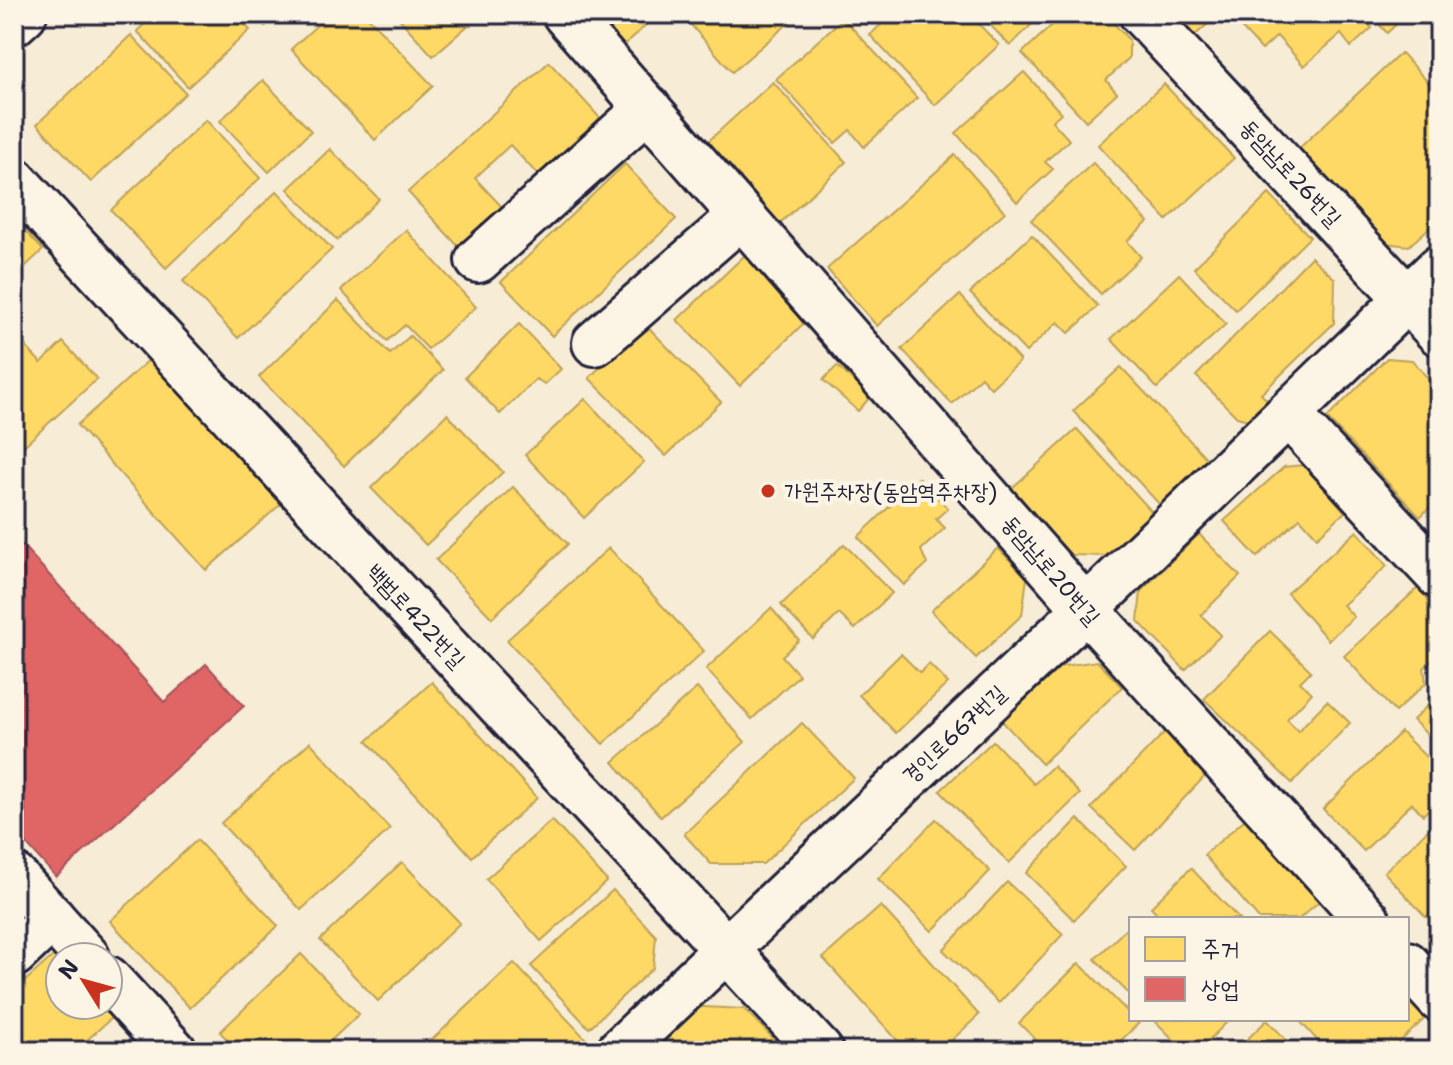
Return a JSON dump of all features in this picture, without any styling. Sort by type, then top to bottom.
[{"type":"street","points":[[14,23],[24,14]]},
{"type":"street","name":"동암남로20번길","points":[[565,14],[1086,609],[1365,917]]},
{"type":"street","name":"동암남로26번길","points":[[1142,14],[1439,333]]},
{"type":"street","points":[[478,260],[648,108]]},
{"type":"street","name":"백범로422번길","points":[[14,180],[820,1051]]},
{"type":"street","points":[[595,343],[741,216]]},
{"type":"street","name":"경인로667번길","points":[[619,1051],[1086,609],[1439,268]]},
{"type":"street","points":[[1288,414],[1439,576]]},
{"type":"street","points":[[14,876],[73,941]]},
{"type":"street","points":[[14,954],[52,918]]},
{"type":"street","points":[[1409,966],[1439,999]]},
{"type":"street","points":[[124,1003],[151,1043]]},
{"type":"building: 주거","points":[[155,14],[235,14],[250,30],[188,87],[137,31]]},
{"type":"building: 주거","points":[[254,14],[278,14],[265,26]]},
{"type":"building: 주거","points":[[329,14],[365,14],[433,86],[375,140],[291,49]]},
{"type":"building: 주거","points":[[395,14],[481,14],[433,56]]},
{"type":"building: 주거","points":[[585,14],[658,14],[618,51]]},
{"type":"building: 주거","points":[[705,14],[799,14],[732,72],[691,25]]},
{"type":"building: 주거","points":[[892,14],[905,17],[908,14],[951,14],[958,22],[969,14],[999,45],[935,105],[870,35]]},
{"type":"building: 주거","points":[[980,14],[1042,14],[1010,46]]},
{"type":"building: 주거","points":[[1064,14],[1105,14],[1129,40],[1129,58],[1106,80],[1117,93],[1086,121],[1022,53]]},
{"type":"building: 주거","points":[[1171,14],[1219,14],[1192,38]]},
{"type":"building: 주거","points":[[1242,14],[1360,14],[1372,28],[1351,47],[1341,34],[1304,66],[1277,36],[1262,50],[1235,21]]},
{"type":"building: 주거","points":[[1370,14],[1407,14],[1387,33]]},
{"type":"building: 주거","points":[[843,18],[917,98],[864,147],[850,130],[835,143],[776,79]]},
{"type":"building: 주거","points":[[131,35],[186,93],[91,182],[37,124]]},
{"type":"building: 주거","points":[[1401,53],[1439,94],[1439,219],[1409,246],[1377,242],[1295,152]]},
{"type":"building: 주거","points":[[549,62],[600,118],[538,175],[510,145],[475,178],[502,207],[459,247],[408,192]]},
{"type":"building: 주거","points":[[1024,72],[1061,113],[1052,121],[1069,140],[1045,162],[1053,169],[1017,202],[956,133]]},
{"type":"building: 주거","points":[[263,80],[311,131],[269,172],[220,121]]},
{"type":"building: 주거","points":[[773,82],[846,162],[778,225],[705,144]]},
{"type":"building: 주거","points":[[1164,84],[1234,158],[1167,220],[1098,145]]},
{"type":"building: 주거","points":[[206,120],[260,178],[166,268],[111,210]]},
{"type":"building: 주거","points":[[330,149],[379,199],[337,240],[288,189]]},
{"type":"building: 주거","points":[[955,155],[1005,212],[877,326],[827,269]]},
{"type":"building: 주거","points":[[1093,163],[1148,222],[1127,241],[1141,257],[1101,294],[1031,220]]},
{"type":"building: 주거","points":[[625,164],[676,219],[552,336],[501,282]]},
{"type":"building: 주거","points":[[277,191],[332,249],[238,338],[183,281]]},
{"type":"building: 주거","points":[[1269,194],[1310,237],[1236,310],[1194,268]]},
{"type":"building: 주거","points":[[14,219],[43,250],[14,277]]},
{"type":"building: 주거","points":[[406,230],[476,307],[428,349],[405,325],[387,341],[341,290]]},
{"type":"building: 주거","points":[[1032,235],[1098,306],[1069,333],[1058,322],[1026,352],[970,293]]},
{"type":"building: 주거","points":[[745,255],[807,320],[740,386],[677,320]]},
{"type":"building: 주거","points":[[1311,257],[1335,279],[1334,323],[1261,394],[1275,408],[1260,423],[1237,417],[1196,376]]},
{"type":"building: 주거","points":[[1179,274],[1226,324],[1157,388],[1111,339]]},
{"type":"building: 주거","points":[[960,295],[1020,361],[991,388],[981,377],[952,404],[902,349]]},
{"type":"building: 주거","points":[[338,300],[390,354],[410,336],[443,370],[344,466],[259,377]]},
{"type":"building: 주거","points":[[644,323],[721,402],[666,456],[589,378]]},
{"type":"building: 주거","points":[[519,324],[561,369],[545,384],[536,379],[500,414],[465,377]]},
{"type":"building: 주거","points":[[14,334],[41,363],[63,342],[97,379],[14,455]]},
{"type":"building: 주거","points":[[151,358],[281,504],[206,570],[77,425]]},
{"type":"building: 주거","points":[[1387,358],[1412,360],[1439,391],[1439,498],[1420,517],[1327,418]]},
{"type":"building: 주거","points":[[837,366],[871,396],[858,411],[823,380]]},
{"type":"building: 주거","points":[[1121,367],[1210,462],[1162,507],[1073,411]]},
{"type":"building: 주거","points":[[585,399],[644,462],[584,518],[525,455]]},
{"type":"building: 주거","points":[[447,414],[503,472],[426,545],[371,488]]},
{"type":"building: 주거","points":[[1077,429],[1153,513],[1107,556],[1071,555],[1011,489]]},
{"type":"building: 주거","points":[[1304,465],[1345,512],[1317,537],[1300,518],[1257,557],[1224,521],[1284,467]]},
{"type":"building: 주거","points":[[919,478],[948,508],[936,519],[945,528],[921,550],[927,564],[904,585],[858,537]]},
{"type":"building: 주거","points":[[513,487],[568,544],[492,618],[436,560]]},
{"type":"building: 주거","points":[[1357,531],[1387,566],[1343,605],[1354,617],[1328,640],[1287,593]]},
{"type":"building: 주거","points":[[1199,534],[1240,576],[1201,615],[1221,635],[1185,670],[1138,621],[1141,591]]},
{"type":"building: 주거","points":[[844,544],[892,593],[855,629],[839,614],[813,639],[781,605]]},
{"type":"building: 주거","points":[[609,548],[704,651],[603,744],[507,640]]},
{"type":"building: 주거","points":[[998,548],[1027,578],[1022,615],[976,658],[931,611]]},
{"type":"building: 주거","points":[[1418,588],[1439,610],[1439,654],[1424,668],[1426,683],[1395,712],[1344,656]]},
{"type":"building: 주거","points":[[771,608],[799,640],[782,656],[799,675],[752,719],[706,669]]},
{"type":"building: 주거","points":[[1270,631],[1311,671],[1300,682],[1312,693],[1287,719],[1298,731],[1327,701],[1350,723],[1292,783],[1204,699]]},
{"type":"building: 주거","points":[[901,654],[920,673],[929,664],[948,683],[896,733],[859,695]]},
{"type":"building: 주거","points":[[1097,661],[1122,687],[1042,764],[1001,720],[1057,667]]},
{"type":"building: 주거","points":[[432,682],[537,798],[472,857],[367,741]]},
{"type":"building: 주거","points":[[697,688],[745,742],[661,817],[613,762]]},
{"type":"building: 주거","points":[[1439,694],[1439,747],[1413,720]]},
{"type":"building: 주거","points":[[802,723],[854,778],[763,864],[711,864],[684,834]]},
{"type":"building: 주거","points":[[1166,731],[1209,772],[1135,850],[1091,808]]},
{"type":"building: 주거","points":[[1401,732],[1439,770],[1439,799],[1423,815],[1412,803],[1364,851],[1323,809]]},
{"type":"building: 주거","points":[[993,741],[1034,784],[1053,766],[1080,794],[1009,863],[940,791]]},
{"type":"building: 주거","points":[[310,742],[390,829],[301,910],[221,823]]},
{"type":"building: 주거","points":[[1253,812],[1325,896],[1301,917],[1257,917],[1204,855]]},
{"type":"building: 주거","points":[[936,819],[990,871],[932,931],[878,879]]},
{"type":"building: 주거","points":[[1078,819],[1126,866],[1074,920],[1026,873]]},
{"type":"building: 주거","points":[[1439,819],[1439,905],[1426,917],[1384,872]]},
{"type":"building: 주거","points":[[552,820],[607,881],[541,941],[486,879]]},
{"type":"building: 주거","points":[[197,840],[278,926],[190,1008],[110,921]]},
{"type":"building: 주거","points":[[402,862],[460,923],[378,1001],[320,940]]},
{"type":"building: 주거","points":[[1191,868],[1237,917],[1161,917],[1151,907]]},
{"type":"building: 주거","points":[[1007,882],[1063,934],[999,1003],[943,950]]},
{"type":"building: 주거","points":[[613,890],[656,936],[653,968],[589,1028],[531,966]]},
{"type":"building: 주거","points":[[881,906],[979,1015],[940,1051],[907,1051],[823,958]]},
{"type":"building: 주거","points":[[1129,926],[1129,994],[1095,959]]},
{"type":"building: 주거","points":[[301,954],[359,1014],[320,1051],[238,1051],[220,1032]]},
{"type":"building: 주거","points":[[514,963],[586,1039],[573,1051],[420,1051]]},
{"type":"building: 주거","points":[[1079,963],[1129,1013],[1129,1021],[1139,1023],[1111,1050],[1101,1041],[1091,1051],[1047,1051],[1019,1023]]},
{"type":"building: 주거","points":[[44,964],[44,1021],[108,1021],[75,1051],[25,1051],[14,1039],[14,991]]},
{"type":"building: 주거","points":[[1409,986],[1433,1011],[1390,1051],[1327,1051],[1300,1021],[1409,1021]]},
{"type":"building: 주거","points":[[684,1006],[744,1009],[786,1051],[641,1051]]},
{"type":"building: 주거","points":[[1155,1021],[1228,1021],[1198,1051],[1185,1051]]},
{"type":"building: 주거","points":[[1268,1021],[1297,1051],[1235,1051]]},
{"type":"building: 주거","points":[[1019,1041],[1029,1051],[1008,1051]]},
{"type":"building: 상업","points":[[14,536],[164,702],[206,664],[244,706],[56,877],[14,830]]},
{"type":"place","name":"가원주차장(동암역주차장)","points":[[768,491]]}]
